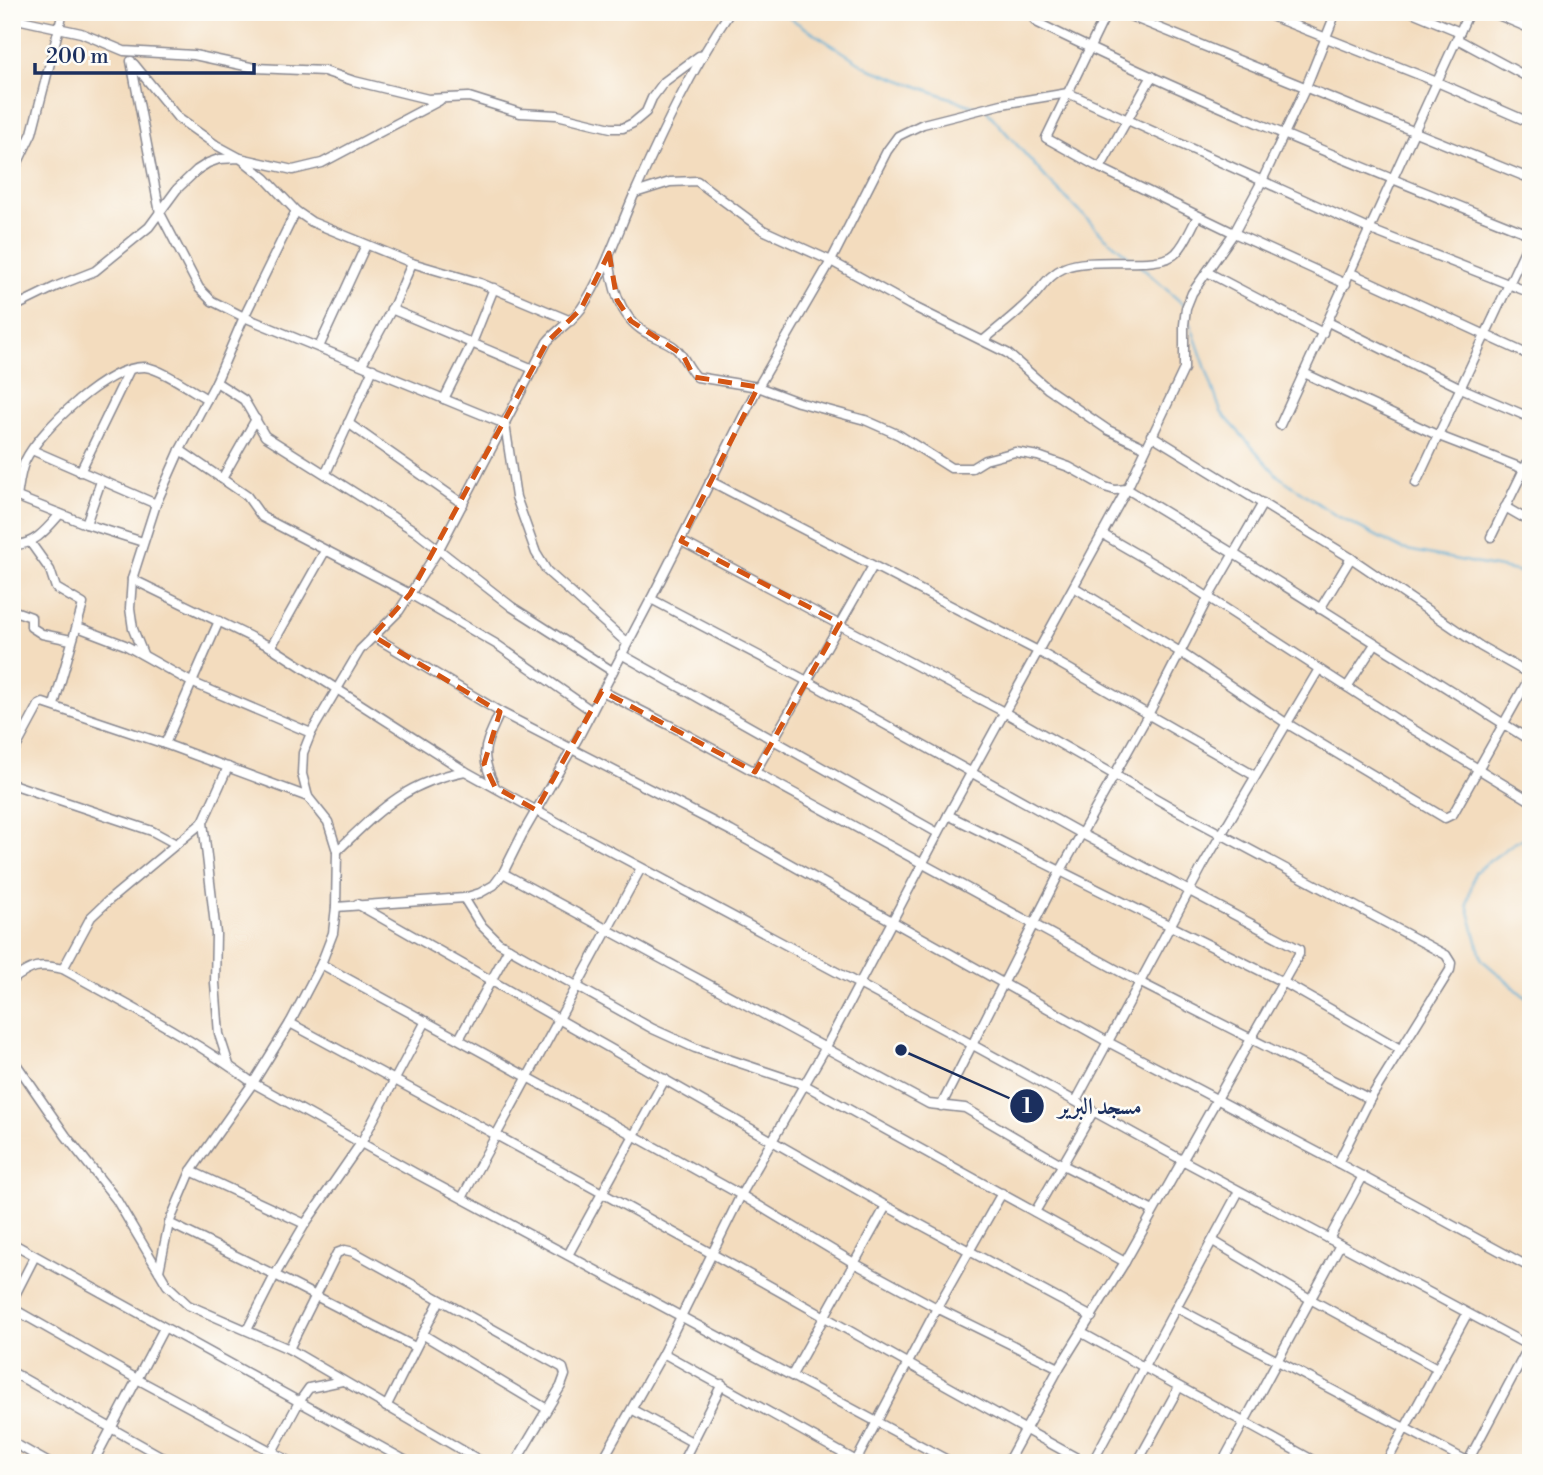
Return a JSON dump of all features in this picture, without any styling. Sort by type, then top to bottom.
[{"type":"street","points":[[12,174],[32,133],[63,12]]},
{"type":"street","points":[[159,1271],[169,1223],[191,1171],[253,1083],[290,1023],[321,964],[333,933],[337,907],[337,851],[328,822],[308,797],[302,774],[303,753],[311,733],[360,650],[399,611],[439,549],[547,342],[557,330],[571,321],[590,294],[701,54],[730,12]]},
{"type":"street","points":[[1035,12],[1034,19],[1038,23],[1090,48],[1284,135],[1531,236],[1416,483]]},
{"type":"street","points":[[1107,12],[1046,138],[1100,168],[1346,284]]},
{"type":"street","points":[[1119,12],[1531,179]]},
{"type":"street","points":[[1261,12],[1437,82],[1531,123]]},
{"type":"street","points":[[601,1463],[663,1353],[741,1195],[825,1047],[947,815],[1127,489],[1184,369],[1186,308],[1192,293],[1234,233],[1262,181],[1306,88],[1336,12]]},
{"type":"street","points":[[1412,12],[1458,35],[1531,79]]},
{"type":"street","points":[[1280,425],[1469,12]]},
{"type":"street","points":[[1491,12],[1531,29]]},
{"type":"street","points":[[12,18],[81,33],[124,51],[194,55],[255,68],[324,71],[428,99],[469,97],[520,113],[557,115],[611,128],[623,128],[646,111],[664,82],[701,54]]},
{"type":"street","points":[[124,51],[178,118],[240,158],[265,178],[296,211],[321,226],[366,245],[412,263],[494,288],[571,321]]},
{"type":"street","points":[[131,61],[160,213],[187,267],[205,295],[220,306],[244,317],[505,424]]},
{"type":"street","points":[[1100,168],[1152,76]]},
{"type":"street","points":[[337,907],[464,898],[494,885],[503,873],[651,599],[758,387],[831,261],[887,151],[898,136],[923,124],[1002,104],[1068,93],[1371,230],[1531,293]]},
{"type":"street","points":[[12,308],[40,293],[95,271],[131,243],[197,170],[219,159],[240,158],[281,168],[306,168],[321,163],[442,100]]},
{"type":"street","points":[[635,193],[670,182],[697,181],[763,230],[831,261],[910,306],[1007,353],[1048,389],[1108,430],[1146,448]]},
{"type":"street","points":[[143,654],[131,618],[132,579],[156,504],[296,211]]},
{"type":"street","points":[[984,340],[1032,297],[1049,277],[1066,267],[1111,261],[1149,262],[1175,255],[1198,215]]},
{"type":"street","points":[[319,347],[366,245]]},
{"type":"street","points":[[609,253],[617,300],[631,321],[645,333],[673,346],[683,355],[697,377],[758,387],[798,402],[865,420],[900,435],[951,468],[972,468],[985,460],[1015,452],[1038,456],[1069,467],[1105,487],[1127,489],[1531,741]]},
{"type":"street","points":[[362,364],[412,263]]},
{"type":"street","points":[[1207,272],[1323,333]]},
{"type":"street","points":[[1351,273],[1531,356]]},
{"type":"street","points":[[444,400],[472,343],[494,288]]},
{"type":"street","points":[[391,309],[533,369]]},
{"type":"street","points":[[1328,322],[1461,388],[1531,418]]},
{"type":"street","points":[[143,542],[86,524],[15,496],[20,475],[32,450],[78,399],[129,371],[140,368],[156,370],[207,399]]},
{"type":"street","points":[[326,473],[373,369]]},
{"type":"street","points":[[80,472],[129,371]]},
{"type":"street","points":[[1304,373],[1439,436],[1524,469]]},
{"type":"street","points":[[216,382],[244,400],[265,436],[326,473],[439,549],[512,607],[612,671]]},
{"type":"street","points":[[223,477],[256,419]]},
{"type":"street","points":[[348,423],[463,504]]},
{"type":"street","points":[[505,424],[516,497],[536,553],[547,571],[627,643]]},
{"type":"street","points":[[1074,587],[1180,652],[1286,723],[1445,818],[1453,814],[1531,676],[1480,646],[1351,558],[1152,435]]},
{"type":"street","points":[[32,450],[156,504]]},
{"type":"street","points":[[180,450],[247,496],[262,517],[410,594],[496,644],[592,710]]},
{"type":"street","points":[[1491,537],[1531,456]]},
{"type":"street","points":[[86,524],[101,481]]},
{"type":"street","points":[[710,481],[1038,651],[1255,776]]},
{"type":"street","points":[[941,1105],[1060,872],[1148,715],[1208,598],[1264,503]]},
{"type":"street","points":[[1505,507],[1531,522]]},
{"type":"street","points":[[12,545],[30,542],[42,534],[60,514]]},
{"type":"street","points":[[1102,534],[1169,572],[1531,801]]},
{"type":"street","points":[[681,541],[840,623],[1446,956],[1451,963],[1450,970],[1370,1099],[1338,1163]]},
{"type":"street","points":[[30,542],[50,570],[56,588],[83,604],[54,705]]},
{"type":"street","points":[[271,647],[325,551]]},
{"type":"street","points":[[1320,609],[1351,558]]},
{"type":"street","points":[[755,772],[873,566]]},
{"type":"street","points":[[132,579],[271,647],[466,771],[640,868],[1530,1347],[1469,1462],[1177,1308]]},
{"type":"street","points":[[651,599],[807,681],[1189,892],[1296,947],[1299,954],[1125,1262],[1059,1368],[1007,1463]]},
{"type":"street","points":[[12,610],[31,617],[31,627],[38,632],[71,640]]},
{"type":"street","points":[[165,744],[219,621]]},
{"type":"street","points":[[78,627],[143,654],[191,682],[311,733]]},
{"type":"street","points":[[373,636],[500,712],[731,831],[1108,1042],[1531,1268]]},
{"type":"street","points":[[1347,687],[1375,644]]},
{"type":"street","points":[[621,654],[938,833]]},
{"type":"street","points":[[1076,1101],[1189,892],[1319,668]]},
{"type":"street","points":[[602,691],[1139,982],[1370,1099]]},
{"type":"street","points":[[12,755],[39,705],[54,705],[308,797]]},
{"type":"street","points":[[495,788],[484,764],[484,755],[500,712]]},
{"type":"street","points":[[12,734],[21,739]]},
{"type":"street","points":[[63,969],[91,917],[202,821],[228,767]]},
{"type":"street","points":[[337,851],[390,801],[405,791],[441,776],[466,771]]},
{"type":"street","points":[[12,785],[152,831],[176,844]]},
{"type":"street","points":[[947,815],[1283,982],[1400,1049]]},
{"type":"street","points":[[202,821],[216,934],[215,983],[219,1034],[229,1065]]},
{"type":"street","points":[[462,1198],[640,868]]},
{"type":"street","points":[[503,873],[929,1104],[965,1108],[1061,1164],[1153,1211]]},
{"type":"street","points":[[464,898],[481,924],[498,942],[653,1029],[695,1048],[803,1084],[1125,1262]]},
{"type":"street","points":[[357,904],[886,1206],[1092,1317]]},
{"type":"street","points":[[459,1039],[509,948]]},
{"type":"street","points":[[12,980],[29,968],[44,964],[63,969],[177,1033],[253,1083],[361,1143],[877,1421],[936,1459],[953,1463]]},
{"type":"street","points":[[321,964],[741,1195],[854,1264],[1059,1368]]},
{"type":"street","points":[[247,1330],[305,1224],[361,1143],[426,1021]]},
{"type":"street","points":[[290,1023],[602,1193],[1086,1463]]},
{"type":"street","points":[[12,1058],[66,1136],[116,1199],[167,1285],[188,1305],[289,1349],[484,1463]]},
{"type":"street","points":[[568,1255],[665,1079]]},
{"type":"street","points":[[1035,1212],[1093,1112]]},
{"type":"street","points":[[191,1171],[305,1224]]},
{"type":"street","points":[[1329,1239],[1363,1176]]},
{"type":"street","points":[[1092,1463],[1239,1191]]},
{"type":"street","points":[[663,1353],[857,1462],[937,1308],[1002,1193]]},
{"type":"street","points":[[792,1376],[886,1206]]},
{"type":"street","points":[[169,1223],[415,1348]]},
{"type":"street","points":[[1213,1241],[1310,1299],[1437,1368]]},
{"type":"street","points":[[12,1243],[410,1463]]},
{"type":"street","points":[[1222,1463],[1340,1245]]},
{"type":"street","points":[[289,1349],[337,1253],[345,1250],[354,1252],[563,1368],[565,1375],[561,1386],[515,1463]]},
{"type":"street","points":[[12,1301],[35,1256]]},
{"type":"street","points":[[386,1407],[440,1300]]},
{"type":"street","points":[[12,1308],[293,1463]]},
{"type":"street","points":[[1386,1463],[1467,1314]]},
{"type":"street","points":[[93,1463],[164,1328]]},
{"type":"street","points":[[1082,1333],[1318,1463]]},
{"type":"street","points":[[422,1334],[547,1409]]},
{"type":"street","points":[[12,1372],[173,1463]]},
{"type":"street","points":[[266,1463],[309,1388],[342,1381]]},
{"type":"street","points":[[682,1463],[722,1384]]},
{"type":"street","points":[[1137,1463],[1179,1387]]},
{"type":"street","points":[[633,1410],[692,1442]]},
{"type":"street","points":[[12,1442],[48,1463]]},
{"type":"highlighted area","points":[[609,253],[617,300],[631,321],[683,355],[694,377],[758,387],[681,541],[840,623],[755,772],[602,691],[536,810],[495,787],[484,764],[500,712],[373,636],[410,594],[547,342],[581,309]]},
{"type":"waterway","points":[[780,12],[870,69],[975,107]]},
{"type":"waterway","points":[[987,111],[1047,179],[1103,235],[1132,259]]},
{"type":"waterway","points":[[1139,265],[1184,305]]},
{"type":"waterway","points":[[1188,317],[1221,412],[1278,476],[1335,515],[1402,549],[1531,574]]},
{"type":"waterway","points":[[1531,835],[1514,843],[1475,872],[1467,904],[1482,960],[1531,1002]]},
{"type":"place","name":"مسجد البرير","points":[[901,1050]]}]
